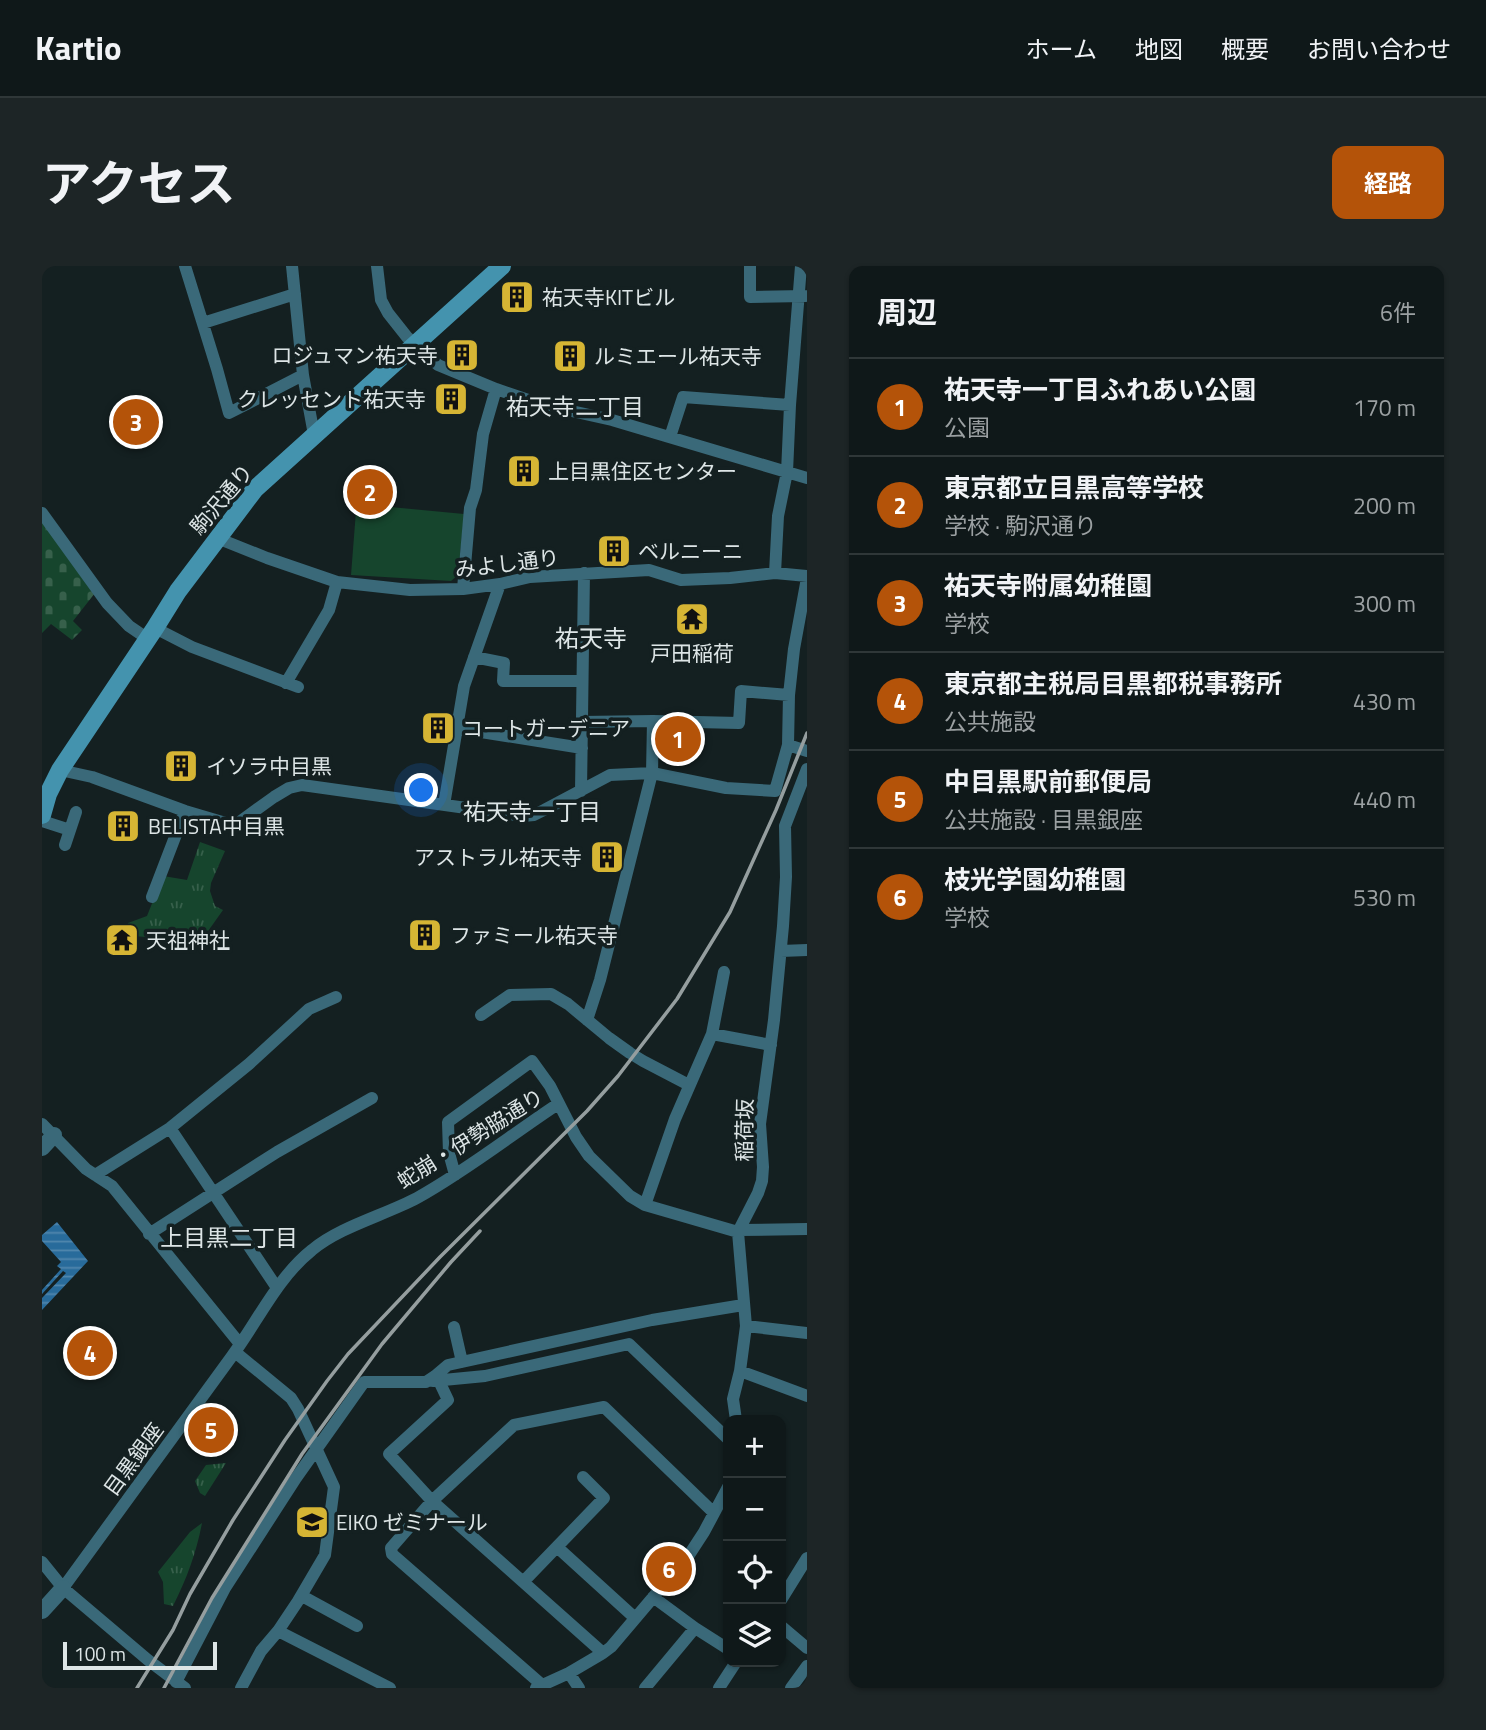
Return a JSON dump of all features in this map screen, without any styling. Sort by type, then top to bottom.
[{"type":"main road","name":"駒沢通り","points":[[42,815],[60,769],[178,591],[255,489],[502,266]]},
{"type":"street","points":[[185,266],[229,413],[303,375]]},
{"type":"street","points":[[292,266],[303,375],[314,435]]},
{"type":"street","points":[[377,266],[382,300],[388,313],[414,344],[438,365],[540,404],[612,420],[807,478]]},
{"type":"street","points":[[750,266],[750,297],[803,296]]},
{"type":"street","points":[[775,573],[778,516],[787,471],[790,405],[802,333],[801,266]]},
{"type":"street","points":[[203,323],[295,295]]},
{"type":"street","points":[[463,589],[470,508],[476,490],[483,434],[496,389]]},
{"type":"street","points":[[670,437],[683,397],[790,405]]},
{"type":"street","points":[[42,513],[107,603],[129,626],[292,685],[329,610],[337,582]]},
{"type":"street","name":"みよし通り","points":[[217,538],[337,582],[410,590],[463,589],[530,577],[649,570],[681,580],[775,573],[807,577]]},
{"type":"street","points":[[581,791],[584,573]]},
{"type":"street","points":[[60,769],[120,786],[185,811],[229,824],[238,823],[289,788],[302,785],[523,816],[534,815],[610,775],[652,773],[726,788],[775,791],[788,745],[789,695],[794,649],[807,577]]},
{"type":"street","points":[[444,805],[464,686],[500,584]]},
{"type":"street","points":[[474,657],[504,663],[503,681],[582,681]]},
{"type":"street","points":[[582,722],[739,723],[741,691],[789,695]]},
{"type":"street","points":[[587,1020],[600,980],[652,773],[653,721]]},
{"type":"street","points":[[456,728],[582,748]]},
{"type":"street","points":[[788,745],[807,751]]},
{"type":"street","points":[[803,789],[807,769]]},
{"type":"street","name":"稲荷坂","points":[[739,1231],[762,1181],[760,1124],[781,951],[786,877],[785,826],[803,789]]},
{"type":"street","points":[[152,897],[185,811]]},
{"type":"street","points":[[65,845],[76,812]]},
{"type":"street","points":[[42,821],[70,830]]},
{"type":"street","points":[[781,951],[807,950]]},
{"type":"street","points":[[645,1205],[675,1119],[712,1034],[724,972]]},
{"type":"street","points":[[481,1015],[510,995],[551,994],[643,1061],[689,1085]]},
{"type":"street","points":[[96,1175],[170,1128],[249,1065],[309,1009],[336,997]]},
{"type":"street","points":[[712,1034],[771,1045]]},
{"type":"street","points":[[456,1175],[449,1153],[448,1122],[532,1061],[550,1086],[558,1104]]},
{"type":"street","points":[[149,1234],[277,1152],[372,1098]]},
{"type":"street","name":"蛇崩・伊勢脇通り","points":[[240,1344],[277,1288],[312,1249],[413,1200],[456,1175],[558,1104],[589,1156],[630,1196],[645,1205],[739,1231],[807,1229]]},
{"type":"street","points":[[170,1128],[277,1288]]},
{"type":"street","points":[[42,1148],[48,1130],[86,1169],[112,1186],[240,1344],[291,1398],[334,1487],[325,1555],[302,1595],[261,1651],[241,1688]]},
{"type":"street","points":[[735,1415],[733,1399],[746,1326],[739,1231]]},
{"type":"street","points":[[426,1382],[449,1365],[652,1320],[743,1306]]},
{"type":"street","points":[[746,1326],[807,1333]]},
{"type":"street","points":[[454,1327],[462,1362]]},
{"type":"street","name":"目黒銀座","points":[[63,1588],[240,1344]]},
{"type":"street","points":[[42,1562],[63,1588],[181,1685],[225,1588],[296,1478],[364,1382],[467,1379],[629,1344],[723,1434]]},
{"type":"street","points":[[740,1371],[807,1396]]},
{"type":"street","points":[[439,1381],[448,1400],[389,1454],[432,1501],[603,1653]]},
{"type":"street","points":[[715,1513],[604,1407],[514,1425],[432,1501],[391,1548],[392,1554],[539,1686],[569,1673],[611,1647],[689,1555],[715,1513],[723,1497]]},
{"type":"street","points":[[523,1582],[604,1498],[583,1477]]},
{"type":"street","points":[[557,1547],[635,1618]]},
{"type":"street","points":[[786,1592],[807,1558]]},
{"type":"street","points":[[42,1611],[63,1588]]},
{"type":"street","points":[[302,1595],[357,1626]]},
{"type":"street","points":[[653,1597],[723,1646]]},
{"type":"street","points":[[645,1688],[695,1628]]},
{"type":"street","points":[[786,1630],[807,1648]]},
{"type":"street","points":[[278,1631],[390,1688]]},
{"type":"street","points":[[791,1688],[807,1666]]},
{"type":"street","points":[[719,1688],[733,1667]]},
{"type":"street","points":[[569,1673],[579,1688]]},
{"type":"green space","points":[[359,504],[464,514],[458,575],[451,581],[351,575],[356,511]]},
{"type":"green space","points":[[42,518],[95,593],[73,621],[82,630],[72,640],[51,624],[42,633]]},
{"type":"green space","points":[[656,726],[700,727],[698,754],[656,750]]},
{"type":"green space","points":[[200,842],[225,851],[210,891],[215,906],[223,910],[201,941],[133,936],[134,931],[127,929],[128,923],[147,916],[163,876],[187,880]]},
{"type":"green space","points":[[226,1463],[205,1496],[200,1493],[195,1481],[206,1465]]},
{"type":"green space","points":[[202,1523],[194,1556],[178,1596],[173,1606],[164,1604],[163,1582],[158,1572],[190,1532]]},
{"type":"water","points":[[57,1222],[88,1261],[42,1310],[42,1298],[66,1273],[63,1271],[42,1294],[42,1290],[61,1269],[57,1266],[61,1262],[42,1241],[42,1235]]},
{"type":"railway","points":[[137,1688],[173,1630],[190,1594],[233,1520],[285,1440],[348,1354],[440,1257],[587,1111],[618,1076],[677,999],[730,912],[807,733]]},
{"type":"railway","points":[[164,1688],[212,1598],[302,1454],[382,1344],[480,1231]]},
{"type":"place","name":"祐天寺KITビル","points":[[517,297]]},
{"type":"place","name":"ロジュマン祐天寺","points":[[462,355]]},
{"type":"place","name":"ルミエール祐天寺","points":[[570,356]]},
{"type":"place","name":"クレッセント祐天寺","points":[[451,399]]},
{"type":"place","name":"祐天寺附属幼稚園","points":[[136,422]]},
{"type":"place","name":"上目黒住区センター","points":[[524,471]]},
{"type":"place","name":"東京都立目黒高等学校","points":[[370,492]]},
{"type":"place","name":"ベルニーニ","points":[[614,551]]},
{"type":"place","name":"戸田稲荷","points":[[692,619]]},
{"type":"place","name":"コートガーデニア","points":[[438,728]]},
{"type":"place","name":"祐天寺一丁目ふれあい公園","points":[[678,739]]},
{"type":"place","name":"イソラ中目黒","points":[[181,766]]},
{"type":"place","name":"BELISTA中目黒","points":[[123,826]]},
{"type":"place","name":"アストラル祐天寺","points":[[607,857]]},
{"type":"place","name":"ファミール祐天寺","points":[[425,935]]},
{"type":"place","name":"天祖神社","points":[[122,940]]},
{"type":"place","name":"東京都主税局目黒都税事務所","points":[[90,1353]]},
{"type":"place","name":"中目黒駅前郵便局","points":[[211,1430]]},
{"type":"place","name":"EIKO ゼミナール","points":[[312,1522]]},
{"type":"place","name":"枝光学園幼稚園","points":[[669,1569]]},
{"type":"district","name":"祐天寺二丁目","points":[[575,406]]},
{"type":"district","name":"祐天寺","points":[[591,638]]},
{"type":"district","name":"祐天寺一丁目","points":[[532,811]]},
{"type":"district","name":"上目黒二丁目","points":[[229,1237]]}]
